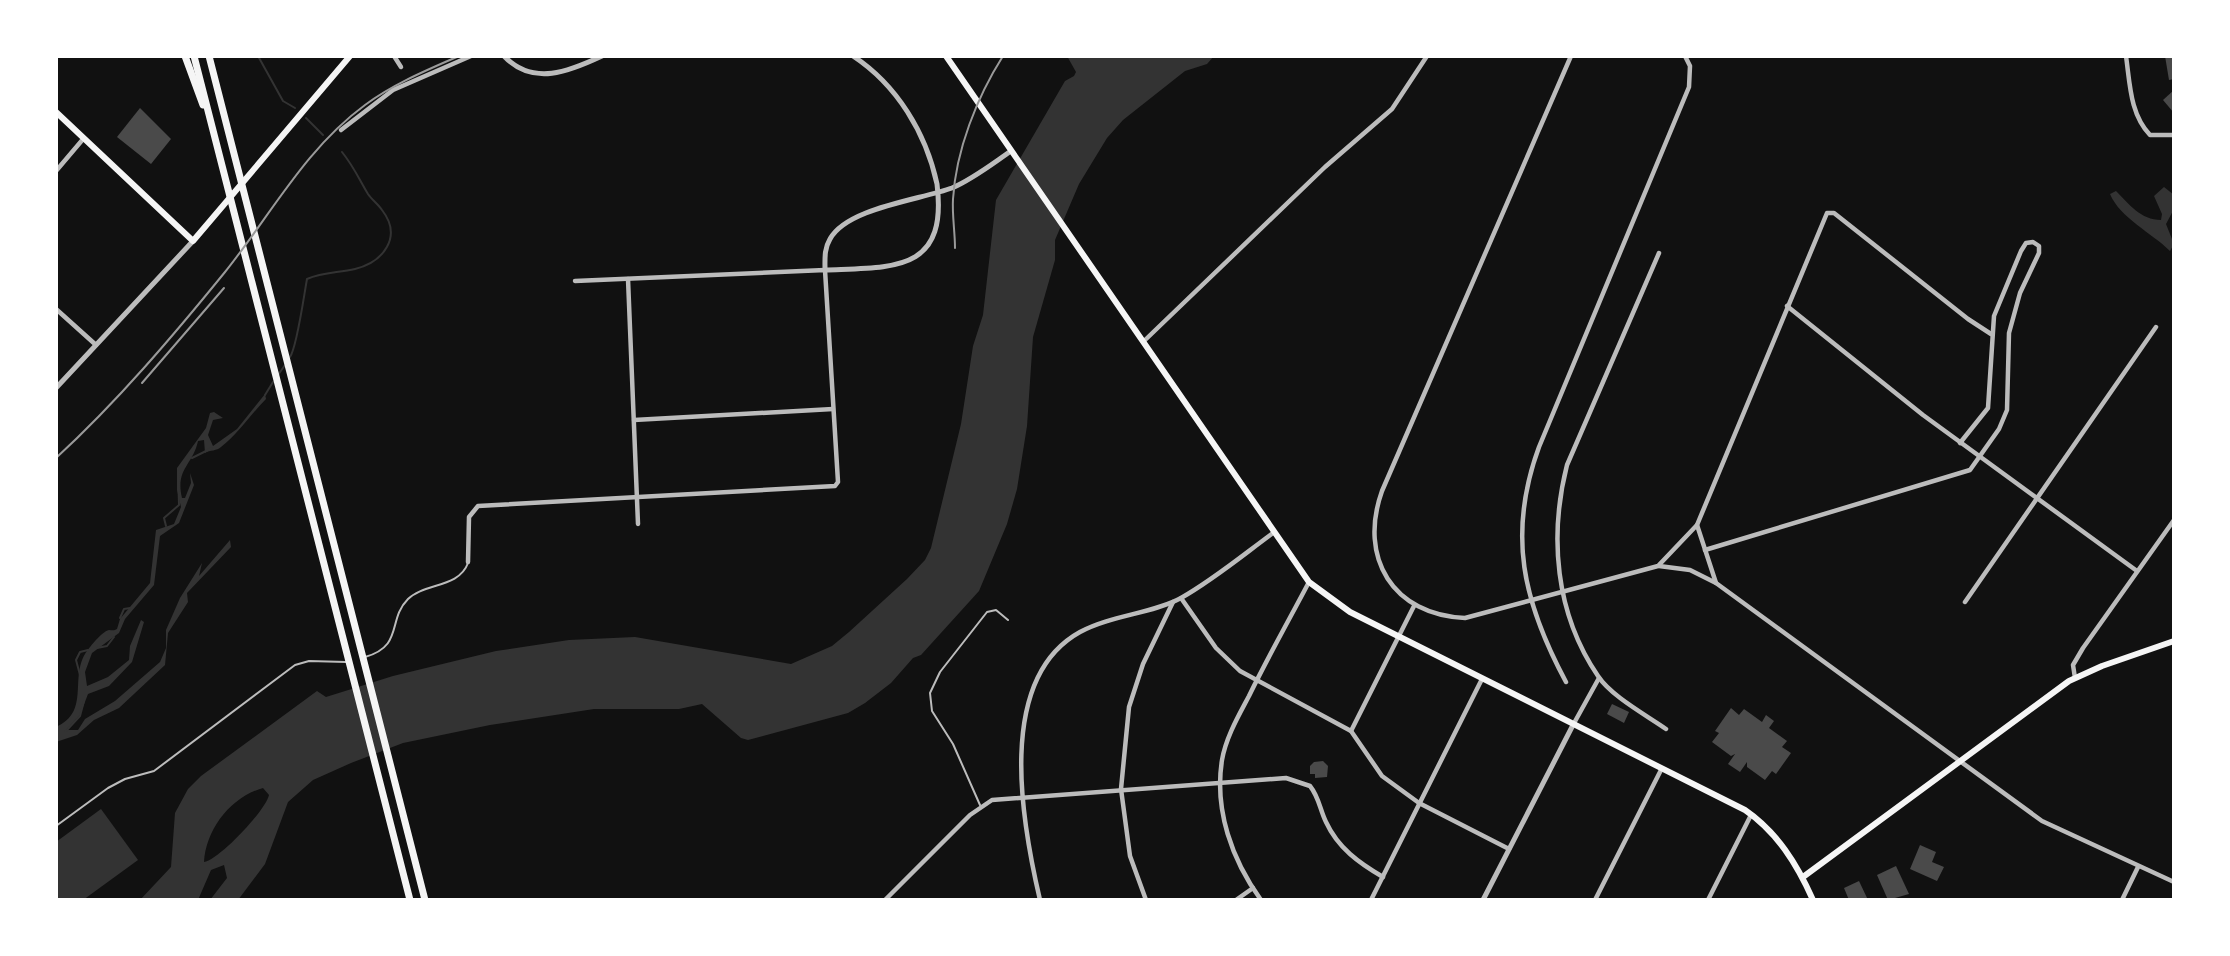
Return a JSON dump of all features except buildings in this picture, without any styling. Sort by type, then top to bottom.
[{"type":"highway","points":[[185,56],[218,149]]},
{"type":"highway","points":[[194,56],[410,900]]},
{"type":"highway","points":[[211,56],[220,102],[425,900]]},
{"type":"main road","points":[[56,112],[192,241],[350,56]]},
{"type":"main road","points":[[946,56],[1309,582],[1336,604],[1398,637],[1752,814],[1782,845],[1803,877],[1813,900]]},
{"type":"main road","points":[[1803,877],[2075,678],[2174,642]]},
{"type":"street","points":[[394,56],[401,67]]},
{"type":"street","points":[[341,130],[393,90],[471,56]]},
{"type":"street","points":[[505,56],[527,71],[556,74],[602,56]]},
{"type":"street","points":[[575,281],[862,269],[894,266],[921,252],[933,237],[940,212],[932,164],[914,122],[890,88],[853,56]]},
{"type":"street","points":[[1142,343],[1325,167],[1392,109],[1427,56]]},
{"type":"street","points":[[1571,56],[1378,502],[1373,535],[1378,559],[1398,592],[1413,606],[1436,614],[1465,618],[1658,566],[1690,569],[1716,583],[2049,825],[2174,881]]},
{"type":"street","points":[[1566,682],[1530,602],[1521,552],[1525,489],[1532,464],[1689,87],[1689,66],[1685,56]]},
{"type":"street","points":[[2126,56],[2134,110],[2141,125],[2150,135],[2174,135]]},
{"type":"street","points":[[56,170],[84,138]]},
{"type":"street","points":[[468,562],[471,510],[478,506],[835,486],[838,482],[825,270],[828,241],[844,223],[856,217],[951,188],[1011,151]]},
{"type":"street","points":[[1658,566],[1697,525],[1825,216],[1830,212],[1991,334]]},
{"type":"street","points":[[56,388],[192,241]]},
{"type":"street","points":[[1705,550],[1964,473],[1973,466],[1977,456],[1999,429],[2007,410],[2010,333],[2020,293],[2039,253],[2036,243],[2026,243],[1999,300],[1991,334],[1988,408],[1960,443]]},
{"type":"street","points":[[1659,253],[1567,465],[1558,500],[1555,546],[1562,593],[1599,678],[1666,729]]},
{"type":"street","points":[[628,279],[638,524]]},
{"type":"street","points":[[1787,306],[1977,456],[2137,571]]},
{"type":"street","points":[[56,310],[96,345]]},
{"type":"street","points":[[1965,602],[2156,327]]},
{"type":"street","points":[[634,420],[833,410]]},
{"type":"street","points":[[2075,678],[2073,670],[2076,659],[2174,520]]},
{"type":"street","points":[[1697,525],[1716,583]]},
{"type":"street","points":[[1039,900],[1021,797],[1024,724],[1034,685],[1056,652],[1078,634],[1111,618],[1181,598],[1273,533]]},
{"type":"street","points":[[1261,900],[1234,853],[1220,782],[1227,743],[1309,582]]},
{"type":"street","points":[[1181,598],[1223,657],[1256,682],[1351,731],[1382,776],[1419,803],[1509,849]]},
{"type":"street","points":[[1146,900],[1130,856],[1121,789],[1129,707],[1143,664],[1173,601]]},
{"type":"street","points":[[1351,731],[1413,606]]},
{"type":"street","points":[[1483,900],[1599,678]]},
{"type":"street","points":[[1371,900],[1482,679]]},
{"type":"street","points":[[1595,900],[1661,770]]},
{"type":"street","points":[[885,900],[981,806],[992,800],[1286,778],[1303,782],[1314,791],[1326,822],[1343,848],[1383,877]]},
{"type":"street","points":[[1708,900],[1752,814]]},
{"type":"street","points":[[2122,900],[2138,867]]},
{"type":"street","points":[[1236,900],[1253,888]]},
{"type":"lane","points":[[359,659],[380,652],[388,645],[408,599],[452,580],[466,569],[468,562]]},
{"type":"lane","points":[[981,806],[953,744],[932,711],[930,692],[940,672],[987,612],[996,610],[1008,620]]},
{"type":"lane","points":[[56,826],[108,788],[125,779],[154,771],[295,665],[309,661],[350,661]]},
{"type":"shaded area","points":[[1067,56],[1214,56],[1207,64],[1185,71],[1123,120],[1107,138],[1079,184],[1055,240],[1055,260],[1033,337],[1027,426],[1017,489],[1007,524],[979,591],[921,655],[913,658],[891,683],[848,713],[748,740],[741,738],[702,704],[679,709],[594,709],[490,725],[403,743],[313,780],[288,802],[265,864],[238,900],[210,900],[227,878],[224,865],[211,870],[198,900],[140,900],[171,867],[175,813],[188,789],[201,776],[317,691],[326,697],[393,676],[496,651],[569,640],[635,637],[791,664],[832,646],[849,632],[907,579],[925,560],[931,548],[961,424],[973,346],[983,315],[996,200],[1065,81],[1076,72]],"holes":[[[263,788],[269,795],[260,812],[241,833],[220,853],[204,862],[210,838],[222,816],[251,792]]]},
{"type":"shaded area","points":[[2164,187],[2174,195],[2174,209],[2166,224],[2174,244],[2170,251],[2129,218],[2110,194],[2116,191],[2141,214],[2161,220],[2162,214],[2154,196]]},
{"type":"shaded area","points":[[265,394],[266,399],[219,448],[205,453],[204,440],[198,441],[181,480],[182,498],[185,498],[191,483],[190,473],[194,485],[179,523],[160,536],[154,585],[125,619],[119,633],[92,653],[85,672],[87,686],[108,677],[129,660],[130,646],[141,620],[144,622],[132,662],[109,686],[88,694],[80,715],[66,730],[78,730],[85,719],[115,701],[160,662],[166,648],[166,630],[180,598],[202,563],[199,576],[230,540],[231,547],[187,593],[188,602],[168,633],[165,665],[119,708],[94,720],[77,735],[56,742],[56,727],[73,713],[76,704],[79,674],[85,654],[102,634],[117,629],[120,619],[150,583],[156,530],[174,524],[181,507],[177,490],[177,468],[206,428],[210,413],[214,412],[223,418],[213,420],[208,435],[213,446],[237,429]]},
{"type":"shaded area","points":[[101,809],[138,860],[83,900],[56,900],[56,842]]},
{"type":"waterway","points":[[258,56],[283,101],[295,108]]},
{"type":"waterway","points":[[306,118],[323,135]]},
{"type":"waterway","points":[[290,357],[298,332],[307,279],[365,266],[381,254],[390,239],[388,220],[342,152]]},
{"type":"waterway","points":[[278,375],[285,365]]},
{"type":"waterway","points":[[265,395],[273,382]]},
{"type":"waterway","points":[[192,458],[212,448]]},
{"type":"waterway","points":[[166,526],[164,518],[179,505],[178,471]]},
{"type":"waterway","points":[[120,618],[124,609],[130,608]]},
{"type":"waterway","points":[[97,648],[107,646],[114,637]]},
{"type":"waterway","points":[[80,675],[76,660],[80,652],[88,650]]},
{"type":"waterway","points":[[66,731],[80,716],[84,701]]},
{"type":"railway","points":[[56,458],[123,391],[185,320],[324,142],[376,97],[459,56]]},
{"type":"railway","points":[[955,248],[953,199],[958,162],[969,124],[1003,56]]},
{"type":"railway","points":[[142,383],[224,288]]}]
